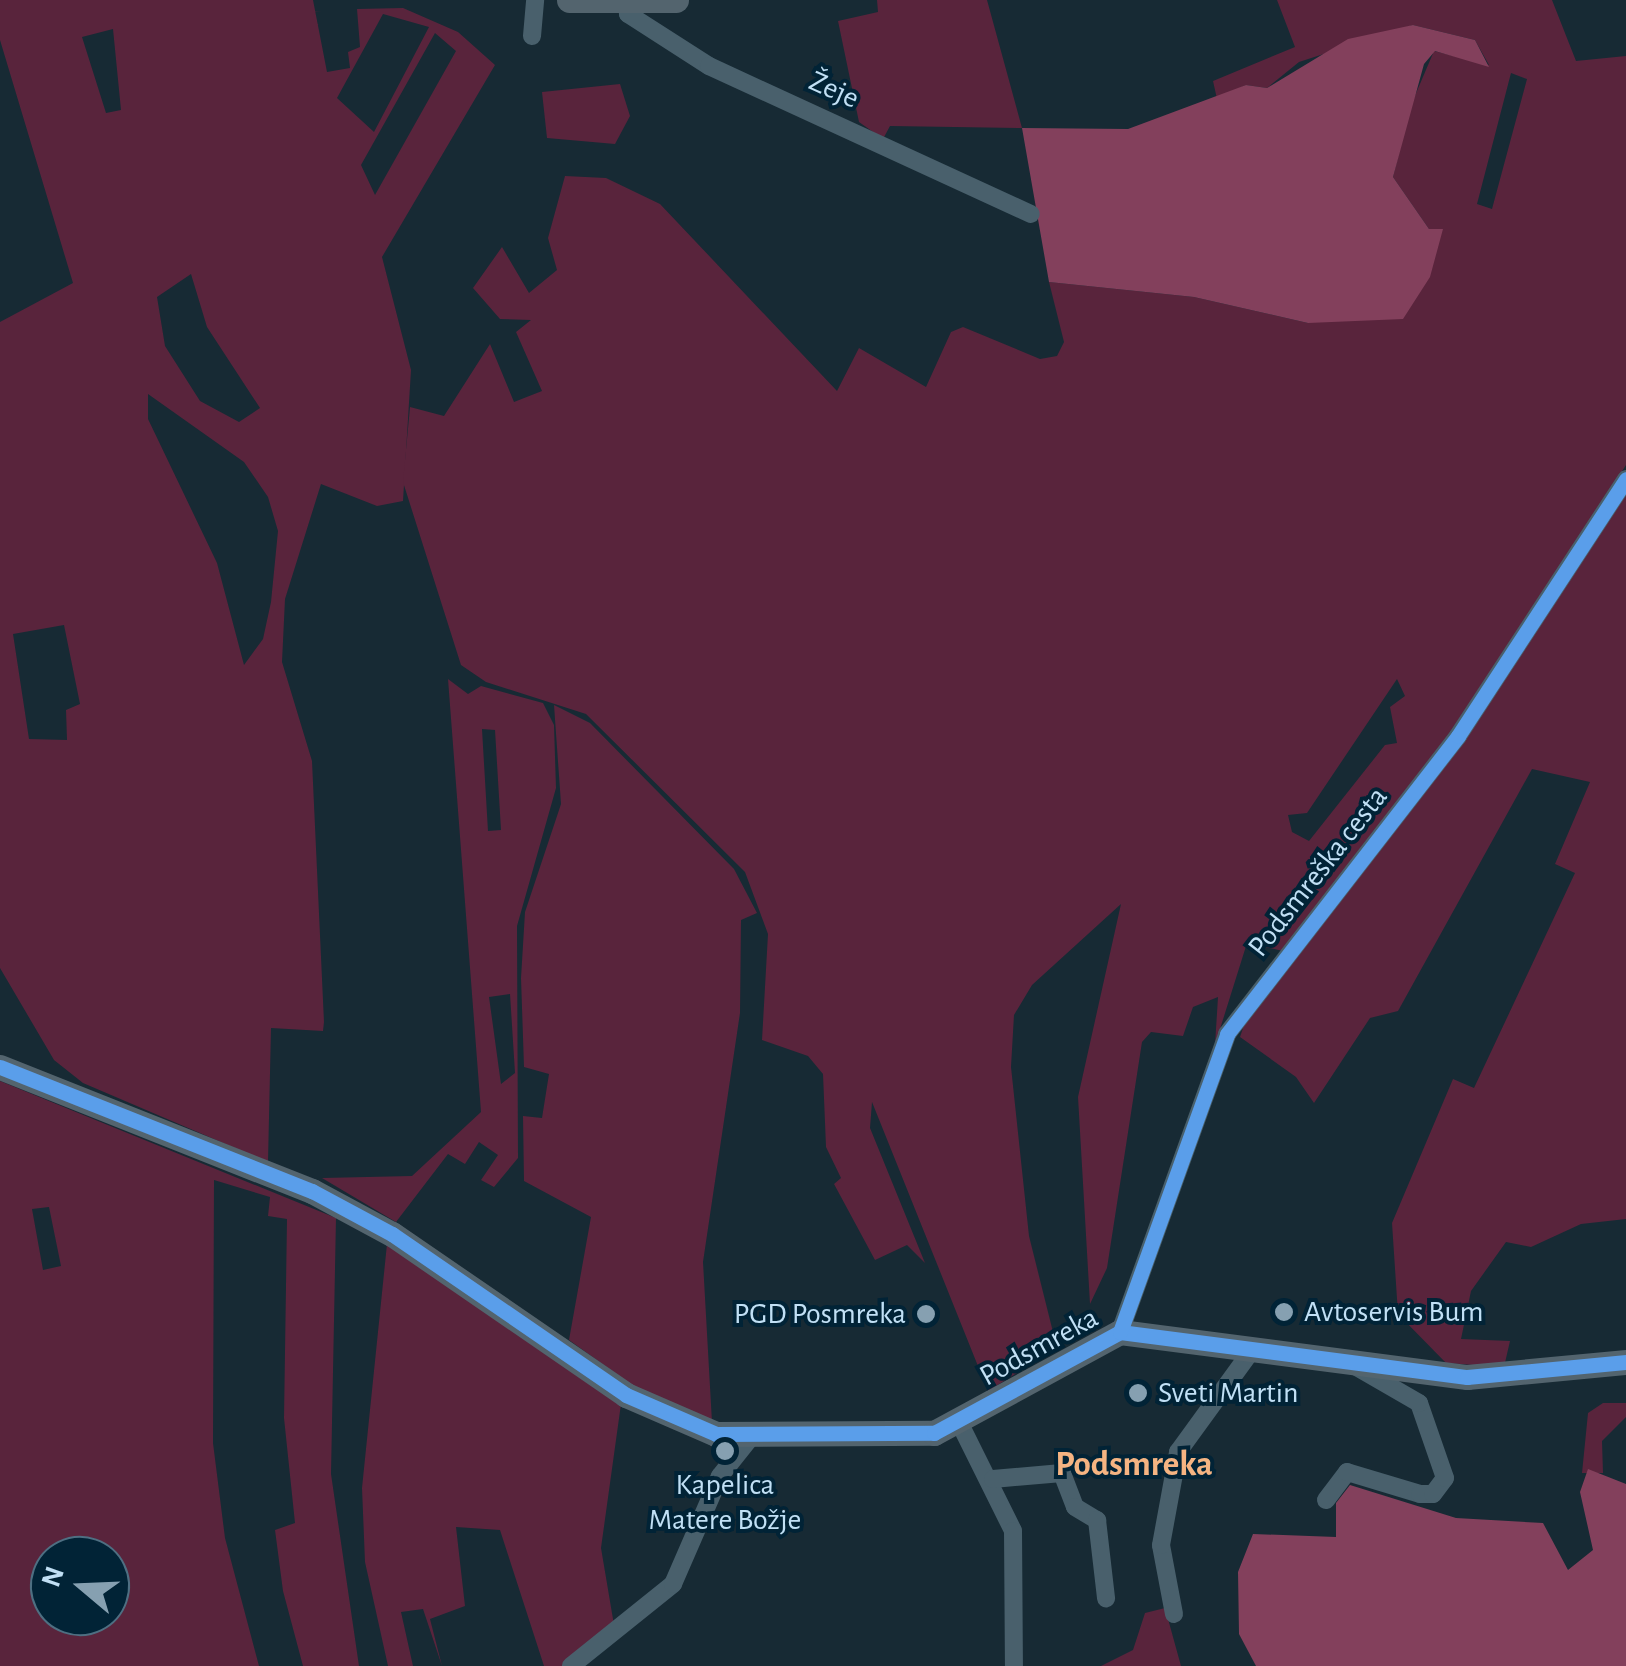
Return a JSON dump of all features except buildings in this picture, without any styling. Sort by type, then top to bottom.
[{"type":"street","points":[[532,36],[535,0]]},
{"type":"street","points":[[569,0],[627,4],[676,0]]},
{"type":"street","name":"Žeje","points":[[627,4],[628,14],[709,66],[1031,214]]},
{"type":"street","name":"Podsmreška cesta","points":[[1120,1332],[1227,1034],[1458,736],[1626,478]]},
{"type":"street","name":"Podsmreka","points":[[0,1066],[312,1191],[392,1234],[663,1417],[751,1437],[882,1439],[960,1424],[1120,1332],[1355,1366],[1467,1377],[1626,1362]]},
{"type":"street","points":[[1174,1614],[1161,1545],[1178,1452],[1252,1350]]},
{"type":"street","points":[[1326,1500],[1347,1472],[1420,1494],[1445,1478],[1419,1403],[1355,1366]]},
{"type":"street","points":[[960,1424],[974,1461],[993,1479],[1019,1572],[1014,1666]]},
{"type":"street","points":[[571,1666],[673,1584],[720,1476],[751,1437]]},
{"type":"street","points":[[993,1479],[1062,1473],[1076,1507],[1097,1520],[1106,1598]]},
{"type":"shaded area","points":[[0,0],[313,0],[327,72],[350,68],[348,52],[360,47],[357,9],[403,8],[458,32],[495,65],[382,257],[411,370],[403,501],[377,506],[321,484],[285,599],[282,662],[312,761],[324,1022],[323,1031],[271,1028],[268,1162],[83,1083],[54,1060],[0,968],[0,322],[73,283],[0,40]],"holes":[[[383,14],[429,27],[374,132],[337,98]],[[113,29],[121,110],[106,113],[82,37]],[[435,33],[456,51],[375,195],[361,165]],[[191,274],[207,327],[260,408],[239,422],[200,401],[165,346],[157,297]],[[148,394],[244,462],[268,497],[278,531],[271,602],[263,639],[244,665],[217,563],[148,419]],[[64,625],[80,704],[66,710],[67,740],[29,739],[13,634]]]},
{"type":"shaded area","points":[[877,0],[987,0],[1022,128],[890,126],[883,139],[859,122],[838,21],[878,12]]},
{"type":"shaded area","points":[[1277,0],[1552,0],[1576,61],[1626,56],[1626,465],[1453,735],[1283,951],[1247,943],[1215,1045],[1218,997],[1193,1007],[1183,1036],[1151,1032],[1142,1042],[1107,1268],[1090,1304],[1078,1097],[1121,904],[1032,985],[1014,1015],[1011,1067],[1029,1236],[1057,1348],[988,1391],[872,1102],[870,1128],[925,1263],[907,1245],[875,1260],[834,1184],[841,1178],[826,1147],[823,1074],[808,1056],[762,1040],[768,934],[745,872],[586,714],[486,682],[461,665],[403,482],[410,407],[444,416],[490,344],[514,402],[542,391],[516,332],[531,320],[500,319],[473,288],[502,247],[529,293],[557,270],[548,238],[565,176],[606,178],[660,204],[837,391],[859,348],[926,387],[951,332],[963,327],[1040,359],[1057,356],[1064,342],[1049,282],[1194,297],[1308,323],[1442,229],[1429,229],[1393,177],[1411,105],[1434,51],[1489,65],[1475,40],[1413,25],[1299,62],[1267,88],[1246,85],[1217,99],[1213,81],[1295,47]],"holes":[[[1511,73],[1527,79],[1492,209],[1477,204]],[[1397,679],[1405,696],[1390,707],[1397,743],[1385,745],[1309,841],[1292,832],[1288,815],[1307,813]]]},
{"type":"shaded area","points":[[1413,25],[1475,40],[1489,67],[1435,51],[1424,64],[1393,177],[1429,229],[1443,229],[1430,277],[1403,319],[1308,323],[1194,297],[1049,282],[1022,128],[1128,129],[1246,85],[1267,88],[1348,39]]},
{"type":"shaded area","points":[[620,84],[630,116],[615,144],[547,138],[542,92]]},
{"type":"shaded area","points":[[1626,489],[1626,1219],[1581,1224],[1531,1247],[1506,1242],[1471,1291],[1461,1339],[1510,1341],[1504,1367],[1446,1363],[1398,1314],[1392,1223],[1453,1079],[1474,1088],[1575,873],[1555,864],[1590,782],[1532,769],[1398,1011],[1370,1018],[1314,1103],[1296,1077],[1240,1037],[1248,1013],[1461,742]]},
{"type":"shaded area","points":[[448,679],[468,694],[481,686],[543,703],[554,725],[556,788],[517,926],[518,1158],[494,1187],[481,1180],[498,1155],[479,1142],[465,1164],[448,1154],[396,1222],[322,1178],[412,1176],[481,1112]],"holes":[[[482,729],[495,730],[501,830],[488,831]],[[510,994],[515,1073],[501,1084],[489,997]]]},
{"type":"shaded area","points":[[554,705],[590,723],[734,869],[757,913],[741,920],[740,1013],[703,1262],[712,1422],[664,1408],[569,1340],[591,1217],[524,1181],[523,1116],[542,1118],[549,1074],[524,1067],[521,978],[525,912],[561,804]]},
{"type":"shaded area","points":[[0,1081],[336,1218],[331,1474],[359,1666],[303,1666],[283,1591],[275,1530],[295,1523],[284,1418],[287,1219],[268,1216],[270,1197],[214,1180],[213,1443],[225,1538],[259,1666],[0,1666]],"holes":[[[49,1207],[61,1266],[43,1270],[32,1209]]]},
{"type":"shaded area","points":[[387,1244],[621,1404],[601,1548],[614,1625],[565,1666],[544,1666],[500,1530],[456,1527],[465,1606],[430,1619],[442,1666],[423,1609],[401,1612],[413,1666],[388,1666],[365,1562],[362,1488]]},
{"type":"shaded area","points":[[1603,1403],[1626,1403],[1626,1417],[1602,1441],[1603,1473],[1582,1473],[1588,1413]]},
{"type":"shaded area","points":[[1588,1469],[1626,1484],[1626,1666],[1256,1666],[1239,1634],[1238,1572],[1253,1534],[1336,1537],[1336,1503],[1350,1485],[1456,1518],[1543,1523],[1568,1570],[1593,1550],[1580,1492]]},
{"type":"shaded area","points":[[1165,1608],[1181,1666],[1101,1666],[1133,1650],[1145,1613]]},
{"type":"cycle path","points":[[1120,1332],[1227,1034],[1458,736],[1626,479]]},
{"type":"cycle path","points":[[0,1067],[312,1191],[392,1234],[626,1395],[716,1434],[934,1433],[1120,1332],[1467,1377],[1626,1362]]},
{"type":"place","name":"Avtoservis Bum","points":[[1284,1312]]},
{"type":"place","name":"PGD Posmreka","points":[[926,1314]]},
{"type":"place","name":"Sveti Martin","points":[[1138,1393]]},
{"type":"place","name":"Kapelica Matere Božje","points":[[725,1451]]},
{"type":"district","name":"Podsmreka","points":[[1134,1465]]}]
